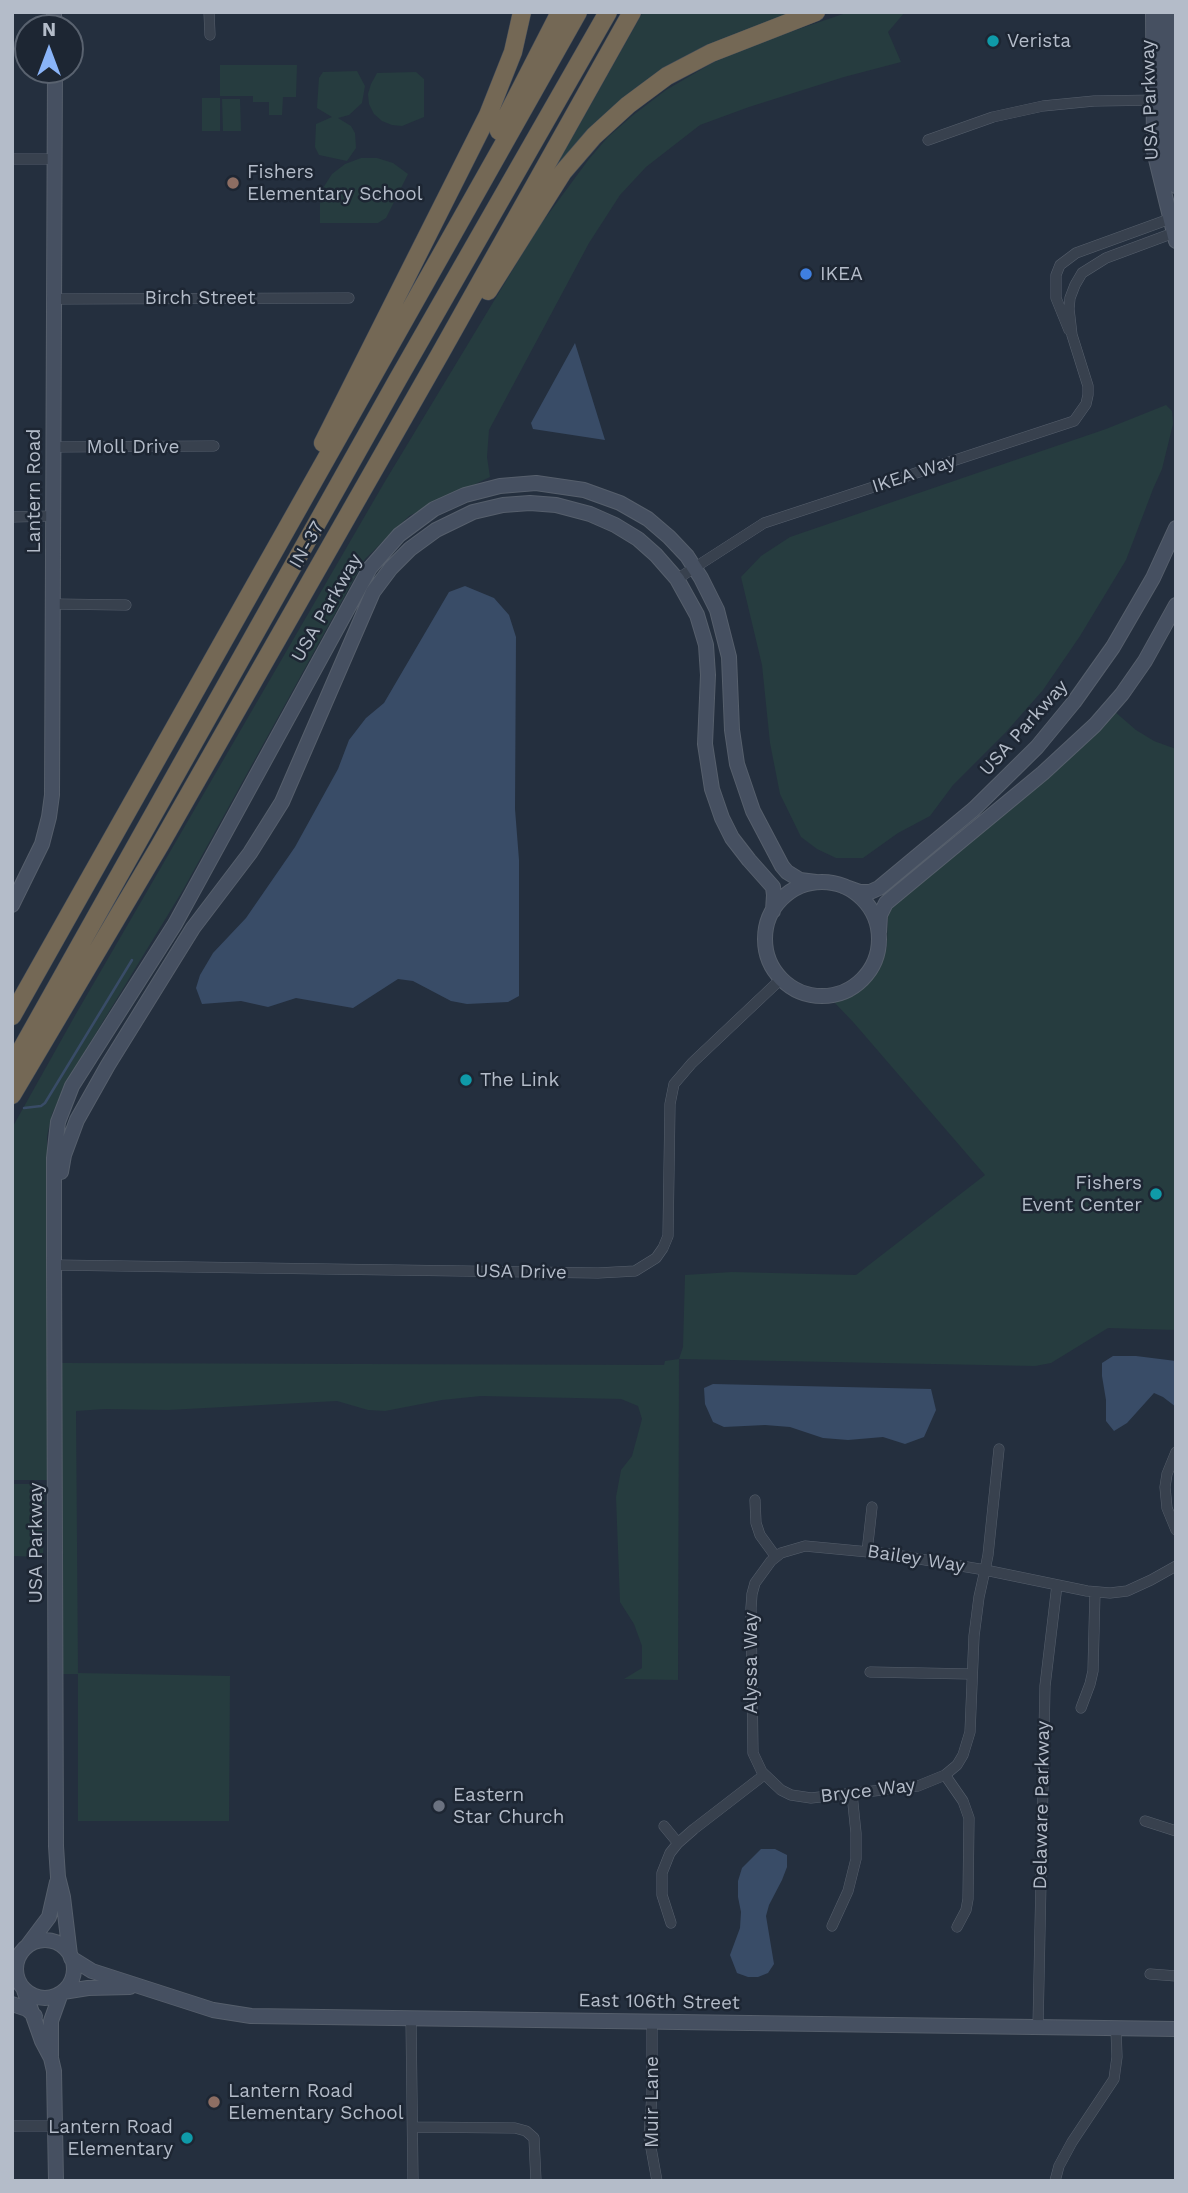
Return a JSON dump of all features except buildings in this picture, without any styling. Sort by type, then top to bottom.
[{"type":"highway","points":[[245,604],[488,115],[513,52],[522,12]]},
{"type":"highway","points":[[457,230],[467,194],[560,12]]},
{"type":"highway","points":[[12,1016],[579,12]]},
{"type":"highway","points":[[12,1066],[405,366],[608,12]]},
{"type":"highway","name":"IN-37","points":[[12,1095],[160,845],[632,12]]},
{"type":"highway","points":[[440,354],[463,331],[563,172],[611,119],[647,90],[690,64],[738,41],[816,12]]},
{"type":"street","points":[[209,12],[210,35]]},
{"type":"street","name":"USA Parkway","points":[[1153,12],[1160,100],[1176,186]]},
{"type":"street","name":"USA Parkway","points":[[1167,12],[1154,151],[1175,235]]},
{"type":"street","name":"Lantern Road","points":[[12,905],[42,844],[51,806],[55,84]]},
{"type":"street","points":[[928,140],[984,120],[1043,106],[1160,100]]},
{"type":"street","points":[[12,159],[54,159]]},
{"type":"street","name":"IKEA Way","points":[[1072,335],[1063,320],[1056,298],[1056,275],[1060,265],[1076,253],[1172,218]]},
{"type":"street","name":"IKEA Way","points":[[677,579],[764,523],[1074,421],[1086,404],[1088,386],[1072,335],[1069,309],[1070,298],[1082,274],[1106,258],[1175,235]]},
{"type":"street","name":"Birch Street","points":[[52,299],[348,298]]},
{"type":"street","name":"Moll Drive","points":[[53,447],[214,446]]},
{"type":"street","name":"USA Parkway","points":[[71,1957],[58,1877],[56,1827],[56,1133],[72,1086],[175,924],[370,568],[390,543],[434,509],[465,495],[507,485],[552,484],[584,490],[621,503],[648,519],[669,537],[695,568],[715,603],[729,657],[733,741],[737,764],[745,792],[782,866],[794,878],[870,892],[880,888],[979,805],[1037,747],[1114,647],[1148,587],[1176,528]]},
{"type":"street","name":"USA Parkway","points":[[54,1207],[64,1155],[83,1107],[186,938],[272,820],[287,792],[366,607],[383,578],[400,558],[436,530],[462,516],[503,505],[547,504],[590,514],[626,531],[648,547],[677,579],[697,615],[706,645],[708,675],[705,744],[715,800],[733,838],[772,887],[774,895],[766,946],[774,969],[789,985],[808,994],[828,995],[848,990],[864,978],[875,961],[880,915],[886,903],[1051,766],[1095,725],[1122,694],[1145,661],[1176,605]]},
{"type":"street","points":[[12,517],[53,516]]},
{"type":"street","points":[[53,604],[126,605]]},
{"type":"street","points":[[772,911],[791,892],[816,883]]},
{"type":"street","points":[[843,886],[858,895],[870,907],[879,932]]},
{"type":"street","name":"USA Drive","points":[[54,1265],[598,1273],[635,1271],[656,1258],[668,1236],[670,1104],[674,1084],[692,1063],[782,978]]},
{"type":"street","points":[[957,1927],[966,1910],[968,1899],[969,1818],[963,1801],[945,1776],[957,1765],[968,1745],[975,1627],[985,1570],[999,1449]]},
{"type":"street","points":[[1176,1452],[1165,1486],[1167,1508],[1176,1530]]},
{"type":"street","points":[[755,1500],[756,1523],[760,1535],[776,1557]]},
{"type":"street","points":[[867,1552],[872,1507]]},
{"type":"street","name":"Bailey Way","points":[[776,1557],[793,1548],[805,1546],[867,1552],[985,1570],[1095,1592],[1127,1591],[1176,1566]]},
{"type":"street","name":"Alyssa Way","points":[[764,1775],[753,1752],[751,1594],[762,1571],[776,1557]]},
{"type":"street","name":"Delaware Parkway","points":[[1038,2027],[1045,1686],[1057,1585]]},
{"type":"street","points":[[1081,1708],[1093,1671],[1095,1592]]},
{"type":"street","points":[[870,1672],[971,1674]]},
{"type":"street","points":[[671,1923],[662,1895],[662,1873],[670,1853],[678,1843],[764,1775]]},
{"type":"street","name":"Bryce Way","points":[[764,1775],[781,1790],[802,1798],[918,1786],[945,1776]]},
{"type":"street","points":[[832,1926],[854,1873],[857,1847],[852,1794]]},
{"type":"street","points":[[1145,1821],[1176,1831]]},
{"type":"street","points":[[664,1826],[678,1843]]},
{"type":"street","name":"USA Parkway","points":[[22,1949],[49,1917],[58,1877]]},
{"type":"street","points":[[51,2058],[16,1976],[16,1965],[22,1949],[41,1941],[51,1941],[64,1948],[71,1957],[74,1969],[72,1979],[62,1992],[51,2021],[56,2181]]},
{"type":"street","name":"East 106th Street","points":[[71,1957],[92,1971],[213,2010],[238,2015],[1176,2029]]},
{"type":"street","points":[[1150,1974],[1176,1976]]},
{"type":"street","points":[[19,1986],[32,1996],[42,1998],[62,1992]]},
{"type":"street","name":"East 106th Street","points":[[62,1992],[88,1988],[145,1987]]},
{"type":"street","points":[[12,2004],[27,2009],[35,2016]]},
{"type":"street","points":[[411,2018],[413,2181]]},
{"type":"street","name":"Muir Lane","points":[[652,2022],[649,2137],[657,2181]]},
{"type":"street","points":[[1055,2181],[1065,2154],[1114,2079],[1117,2057],[1116,2029]]},
{"type":"street","points":[[12,2126],[56,2126]]},
{"type":"street","points":[[413,2127],[514,2128],[526,2131],[534,2138],[536,2181]]},
{"type":"green space","points":[[643,12],[797,12],[734,35],[554,170]]},
{"type":"green space","points":[[849,12],[905,12],[888,32],[901,62],[844,77],[700,125],[646,167],[620,195],[589,243],[489,430],[487,457],[490,477],[409,516],[365,559],[183,890],[68,1079],[52,1114],[47,1136],[48,1480],[12,1480],[12,1128],[77,1012],[384,483],[538,228],[589,159],[608,137],[632,116],[666,90],[714,62],[760,42]]},
{"type":"green space","points":[[220,65],[297,65],[296,97],[283,97],[282,115],[269,115],[269,102],[253,102],[253,96],[220,96]]},
{"type":"green space","points":[[357,71],[365,86],[362,103],[349,115],[338,118],[351,126],[355,133],[356,148],[347,161],[319,155],[315,147],[316,124],[332,117],[317,108],[319,78],[323,72]]},
{"type":"green space","points":[[416,72],[424,79],[424,117],[402,126],[382,121],[374,114],[369,104],[368,94],[377,73]]},
{"type":"green space","points":[[202,98],[220,98],[220,131],[202,131]]},
{"type":"green space","points":[[222,99],[240,99],[241,131],[223,131]]},
{"type":"green space","points":[[361,158],[377,158],[393,163],[408,174],[386,218],[378,223],[320,223],[323,188],[332,174],[345,164]]},
{"type":"green space","points":[[1166,405],[1172,411],[1173,424],[1162,469],[1126,560],[1080,636],[1043,690],[953,785],[930,816],[898,833],[863,858],[836,858],[801,837],[780,794],[770,743],[762,665],[741,577],[761,556],[790,537],[1106,429]]},
{"type":"green space","points":[[1114,711],[1136,730],[1154,741],[1176,749],[1176,1330],[1108,1328],[1051,1363],[1035,1366],[679,1359],[683,1347],[685,1275],[732,1272],[856,1275],[985,1175],[834,1002],[854,995],[879,971],[887,946],[888,910]]},
{"type":"green space","points":[[679,1359],[678,1680],[624,1679],[642,1668],[642,1646],[634,1624],[620,1602],[616,1497],[621,1470],[632,1456],[642,1419],[638,1406],[621,1399],[481,1396],[385,1411],[368,1410],[337,1401],[168,1410],[76,1411],[78,1673],[230,1676],[229,1821],[78,1821],[78,1674],[62,1674],[61,1363],[664,1365],[665,1361]]},
{"type":"green space","points":[[12,1484],[45,1484],[43,1557],[12,1556]]},
{"type":"water","points":[[575,343],[605,440],[533,429],[531,423]]},
{"type":"water","points":[[465,586],[494,598],[509,615],[516,637],[515,809],[519,860],[519,996],[508,1002],[467,1004],[451,1001],[413,981],[398,979],[353,1008],[296,998],[268,1007],[241,1001],[202,1004],[196,988],[213,953],[246,918],[295,847],[338,769],[349,740],[366,718],[384,703],[449,592]]},
{"type":"water","points":[[1113,1356],[1176,1361],[1176,1407],[1154,1393],[1127,1423],[1114,1431],[1106,1421],[1102,1376],[1102,1363]]},
{"type":"water","points":[[713,1384],[931,1389],[936,1410],[924,1437],[905,1444],[883,1437],[848,1440],[823,1438],[790,1427],[724,1427],[713,1422],[705,1404],[704,1388]]},
{"type":"water","points":[[761,1849],[775,1849],[787,1855],[787,1867],[766,1916],[774,1964],[768,1973],[748,1977],[737,1973],[730,1955],[740,1928],[738,1881],[742,1868]]},
{"type":"waterway","points":[[24,1108],[45,1103],[132,960]]},
{"type":"place","name":"Verista","points":[[993,41]]},
{"type":"place","name":"Fishers Elementary School","points":[[233,183]]},
{"type":"place","name":"IKEA","points":[[806,274]]},
{"type":"place","name":"The Link","points":[[466,1080]]},
{"type":"place","name":"Fishers Event Center","points":[[1156,1194]]},
{"type":"place","name":"Eastern Star Church","points":[[439,1806]]},
{"type":"place","name":"Lantern Road Elementary School","points":[[214,2102]]},
{"type":"place","name":"Lantern Road Elementary","points":[[187,2138]]}]
